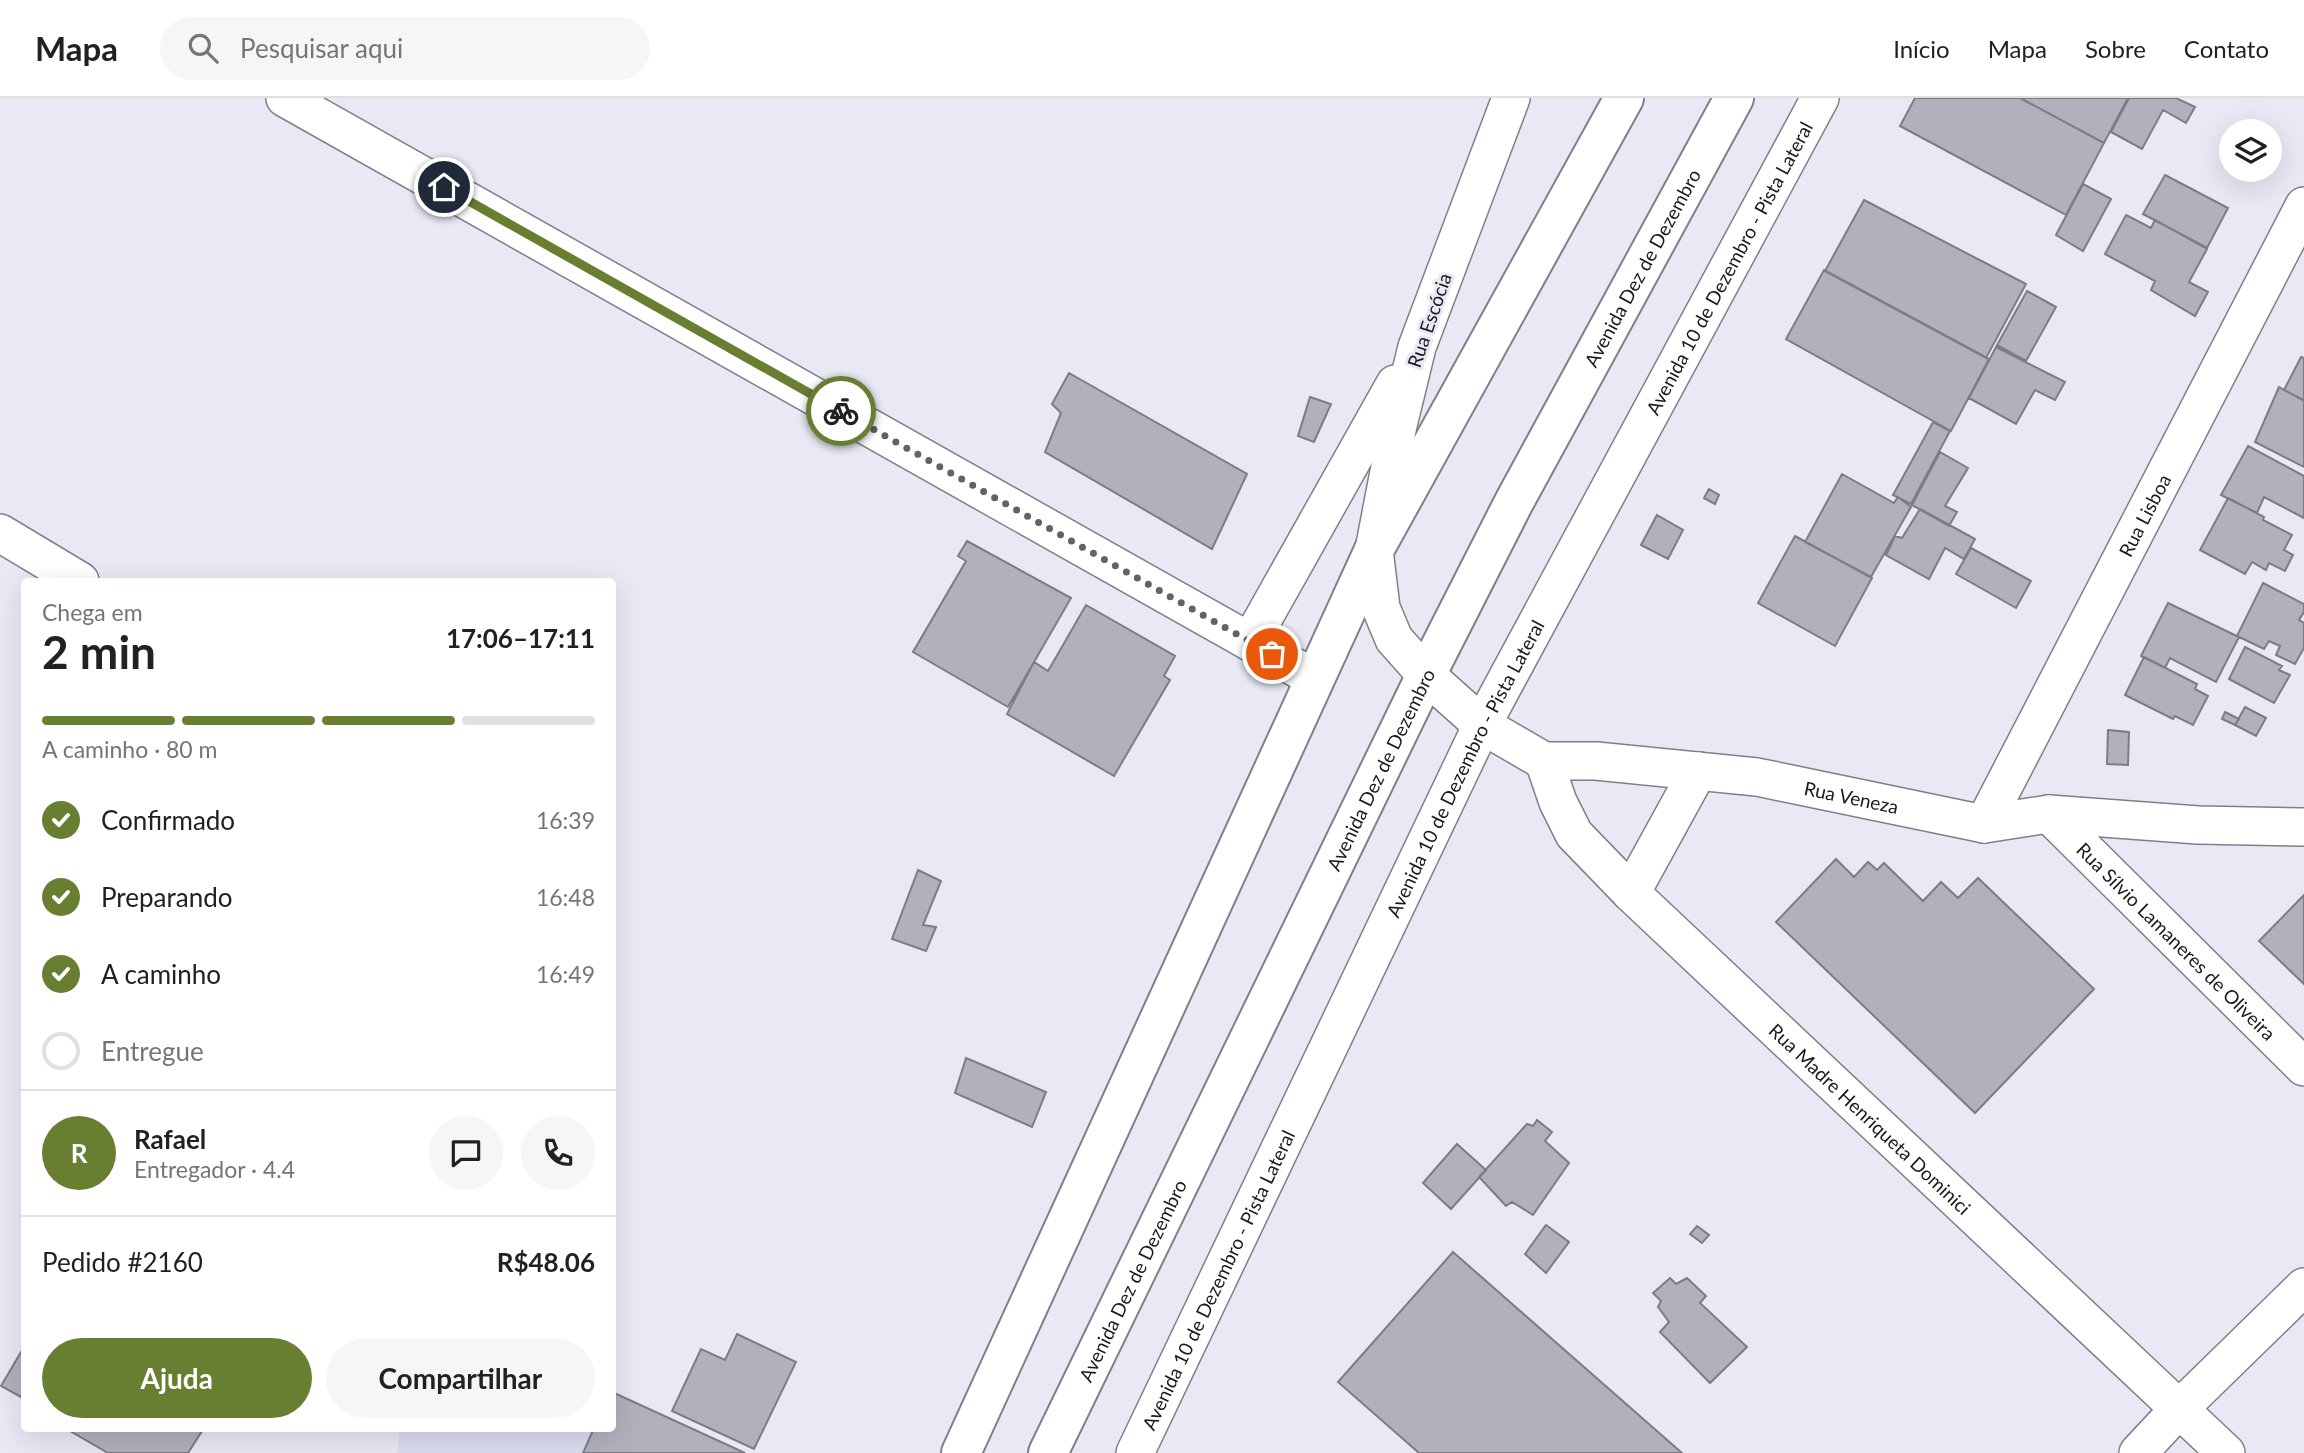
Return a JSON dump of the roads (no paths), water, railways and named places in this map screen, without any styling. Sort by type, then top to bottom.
[{"type":"highway","points":[[961,1453],[1374,550],[1624,98]]},
{"type":"highway","name":"Avenida Dez de Dezembro","points":[[1048,1453],[1426,675],[1514,502],[1734,98]]},
{"type":"street","points":[[285,98],[1314,678]]},
{"type":"street","name":"Rua Escócia","points":[[1426,675],[1394,639],[1381,608],[1374,550],[1398,425],[1417,347],[1511,98]]},
{"type":"street","name":"Avenida 10 de Dezembro - Pista Lateral","points":[[1145,1448],[1482,725],[1820,98]]},
{"type":"street","name":"Rua Lisboa","points":[[1984,824],[2304,206]]},
{"type":"street","points":[[1250,642],[1417,347]]},
{"type":"street","points":[[0,533],[75,578]]},
{"type":"street","points":[[1426,675],[1482,725],[1544,761]]},
{"type":"street","name":"Rua Veneza","points":[[1544,761],[1596,761],[1757,777],[1984,824],[2049,814],[2198,825],[2304,827]]},
{"type":"street","name":"Rua Madre Henriqueta Dominici","points":[[1544,761],[1558,802],[1574,834],[1631,893],[2226,1453]]},
{"type":"street","points":[[1631,893],[1698,771]]},
{"type":"street","name":"Rua Sílvio Lamaneres de Oliveira","points":[[2049,814],[2304,1067]]},
{"type":"street","points":[[2138,1453],[2179,1409],[2304,1287]]}]
